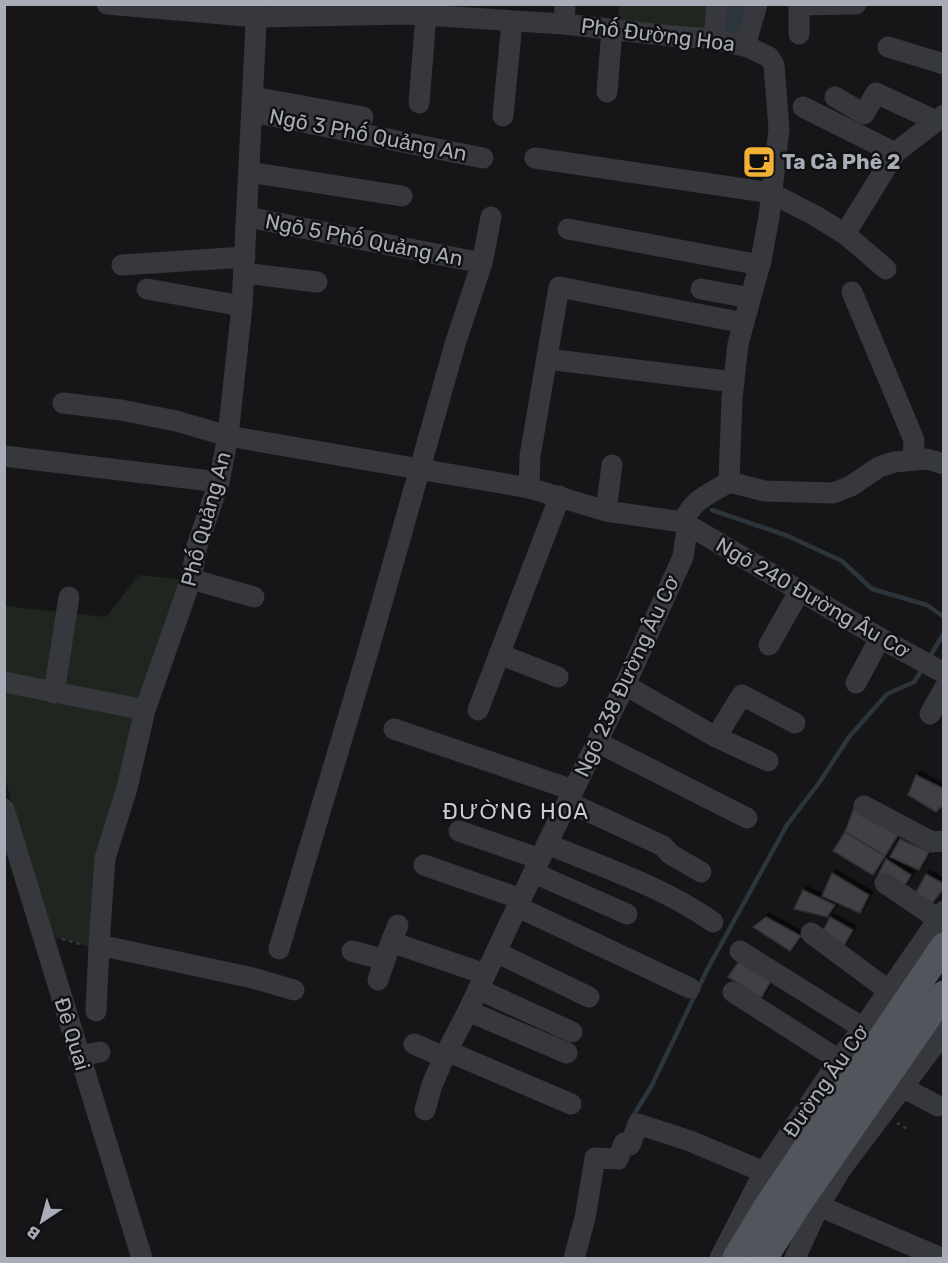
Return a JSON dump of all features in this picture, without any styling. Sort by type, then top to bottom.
[{"type":"main road","name":"Đường Âu Cơ","points":[[736,1258],[871,1034],[944,945]]},
{"type":"main road","points":[[768,1254],[944,994]]},
{"type":"main road","points":[[871,1034],[902,1056]]},
{"type":"street","name":"Phố Đường Hoa","points":[[107,4],[257,11],[414,11],[512,22],[565,14],[612,29],[714,39],[745,46],[769,57],[774,65],[779,129],[769,217],[760,266],[738,344],[729,482]]},
{"type":"street","points":[[714,39],[717,4]]},
{"type":"street","points":[[745,46],[757,4]]},
{"type":"street","points":[[799,34],[799,5],[856,4]]},
{"type":"street","name":"Phố Quảng An","points":[[96,1011],[105,858],[127,788],[145,710],[191,579],[197,546],[219,482],[228,436],[242,306],[257,11]]},
{"type":"street","points":[[414,11],[419,103]]},
{"type":"street","points":[[503,116],[512,22]]},
{"type":"street","points":[[607,92],[612,29]]},
{"type":"street","points":[[888,47],[944,64]]},
{"type":"street","points":[[835,97],[864,114],[876,93],[940,118]]},
{"type":"street","points":[[252,105],[363,117]]},
{"type":"street","name":"Ngõ 3 Phố Quảng An","points":[[252,105],[483,158]]},
{"type":"street","points":[[803,107],[895,153]]},
{"type":"street","points":[[845,234],[895,153],[940,118]]},
{"type":"street","points":[[535,158],[771,193],[845,234],[886,269]]},
{"type":"street","points":[[249,172],[402,196]]},
{"type":"street","name":"Ngõ 5 Phố Quảng An","points":[[247,217],[482,264]]},
{"type":"street","points":[[279,949],[421,469],[456,341],[482,264],[491,217]]},
{"type":"street","points":[[568,229],[760,266]]},
{"type":"street","points":[[122,266],[244,265],[316,282]]},
{"type":"street","points":[[529,488],[530,456],[560,279],[744,323]]},
{"type":"street","points":[[701,288],[750,298]]},
{"type":"street","points":[[147,289],[242,306]]},
{"type":"street","points":[[852,292],[914,440],[913,460]]},
{"type":"street","points":[[545,370],[734,382]]},
{"type":"street","points":[[63,403],[121,410],[176,421],[228,436],[529,488],[606,511],[683,522],[694,503],[729,482],[765,491],[833,493],[851,486],[879,467],[927,459],[944,464]]},
{"type":"street","points":[[4,456],[219,482]]},
{"type":"street","points":[[606,511],[612,465]]},
{"type":"street","points":[[478,710],[560,496]]},
{"type":"street","name":"Ngõ 240 Đường Âu Cơ","points":[[683,522],[944,673]]},
{"type":"street","name":"Ngõ 238 Đường Âu Cơ","points":[[425,1110],[432,1085],[446,1054],[625,685],[683,557],[687,529],[683,522]]},
{"type":"street","points":[[191,579],[254,597]]},
{"type":"street","points":[[769,645],[800,590]]},
{"type":"street","points":[[54,693],[69,597]]},
{"type":"street","points":[[856,683],[880,638]]},
{"type":"street","points":[[499,654],[558,677]]},
{"type":"street","points":[[4,682],[145,710]]},
{"type":"street","points":[[625,685],[716,737],[768,761]]},
{"type":"street","points":[[930,714],[944,689]]},
{"type":"street","points":[[716,737],[742,695],[795,723]]},
{"type":"street","points":[[394,729],[571,796],[663,846],[670,854],[701,872]]},
{"type":"street","points":[[597,742],[747,818]]},
{"type":"street","points":[[864,806],[932,842],[944,841]]},
{"type":"street","name":"Đê Quai","points":[[4,809],[142,1258]]},
{"type":"street","points":[[459,831],[540,859],[603,866],[692,907],[713,922]]},
{"type":"street","points":[[540,859],[627,914]]},
{"type":"street","points":[[424,865],[520,903],[690,988]]},
{"type":"street","points":[[885,883],[941,915]]},
{"type":"street","name":"Đường Âu Cơ","points":[[720,1258],[764,1172],[839,1060],[871,1034],[889,991],[941,915]]},
{"type":"street","points":[[811,933],[889,991]]},
{"type":"street","points":[[352,951],[391,942],[482,982],[569,1042],[468,1011]]},
{"type":"street","points":[[378,980],[391,942]]},
{"type":"street","points":[[99,945],[253,978],[294,990]]},
{"type":"street","points":[[740,951],[871,1034]]},
{"type":"street","points":[[496,952],[589,997]]},
{"type":"street","points":[[733,993],[839,1060]]},
{"type":"street","points":[[795,1258],[819,1206],[841,1169],[944,1032]]},
{"type":"street","points":[[414,1044],[446,1054],[571,1104]]},
{"type":"street","points":[[79,1056],[100,1052]]},
{"type":"street","points":[[902,1087],[938,1106]]},
{"type":"street","points":[[574,1258],[585,1218],[595,1158],[618,1159],[624,1143],[630,1145],[638,1124],[690,1141],[764,1172]]},
{"type":"street","points":[[819,1206],[941,1258]]},
{"type":"path","points":[[42,934],[95,948],[99,945]]},
{"type":"shaded area","points":[[619,5],[721,5],[719,34],[617,25]]},
{"type":"shaded area","points":[[721,5],[750,5],[742,31],[735,36],[719,34]]},
{"type":"shaded area","points":[[139,575],[187,580],[136,737],[95,948],[50,936],[5,779],[5,606],[106,617]]},
{"type":"building","points":[[916,775],[944,789],[944,807],[936,812],[908,795]]},
{"type":"building","points":[[855,805],[901,830],[885,856],[845,832]]},
{"type":"building","points":[[845,832],[885,856],[873,875],[833,851]]},
{"type":"building","points":[[900,839],[929,852],[919,870],[890,857]]},
{"type":"building","points":[[886,859],[911,875],[903,888],[878,875]]},
{"type":"building","points":[[832,873],[869,895],[860,913],[822,896]]},
{"type":"building","points":[[926,874],[944,884],[944,888],[930,906],[914,896]]},
{"type":"building","points":[[803,890],[835,905],[827,917],[794,909]]},
{"type":"building","points":[[766,917],[801,936],[790,951],[753,927]]},
{"type":"building","points":[[830,917],[853,930],[839,954],[819,939]]},
{"type":"building","points":[[741,958],[771,981],[761,998],[728,977]]},
{"type":"waterway","points":[[712,510],[788,536],[842,561],[872,589],[927,605],[944,617]]},
{"type":"waterway","points":[[932,653],[944,633]]},
{"type":"waterway","points":[[632,1118],[652,1085],[708,968],[787,825],[819,783],[849,737],[887,694],[914,682],[920,673]]},
{"type":"place","name":"Ta Cà Phê 2","points":[[759,162]]},
{"type":"district","name":"ĐƯỜNG HOA","points":[[516,811]]}]
